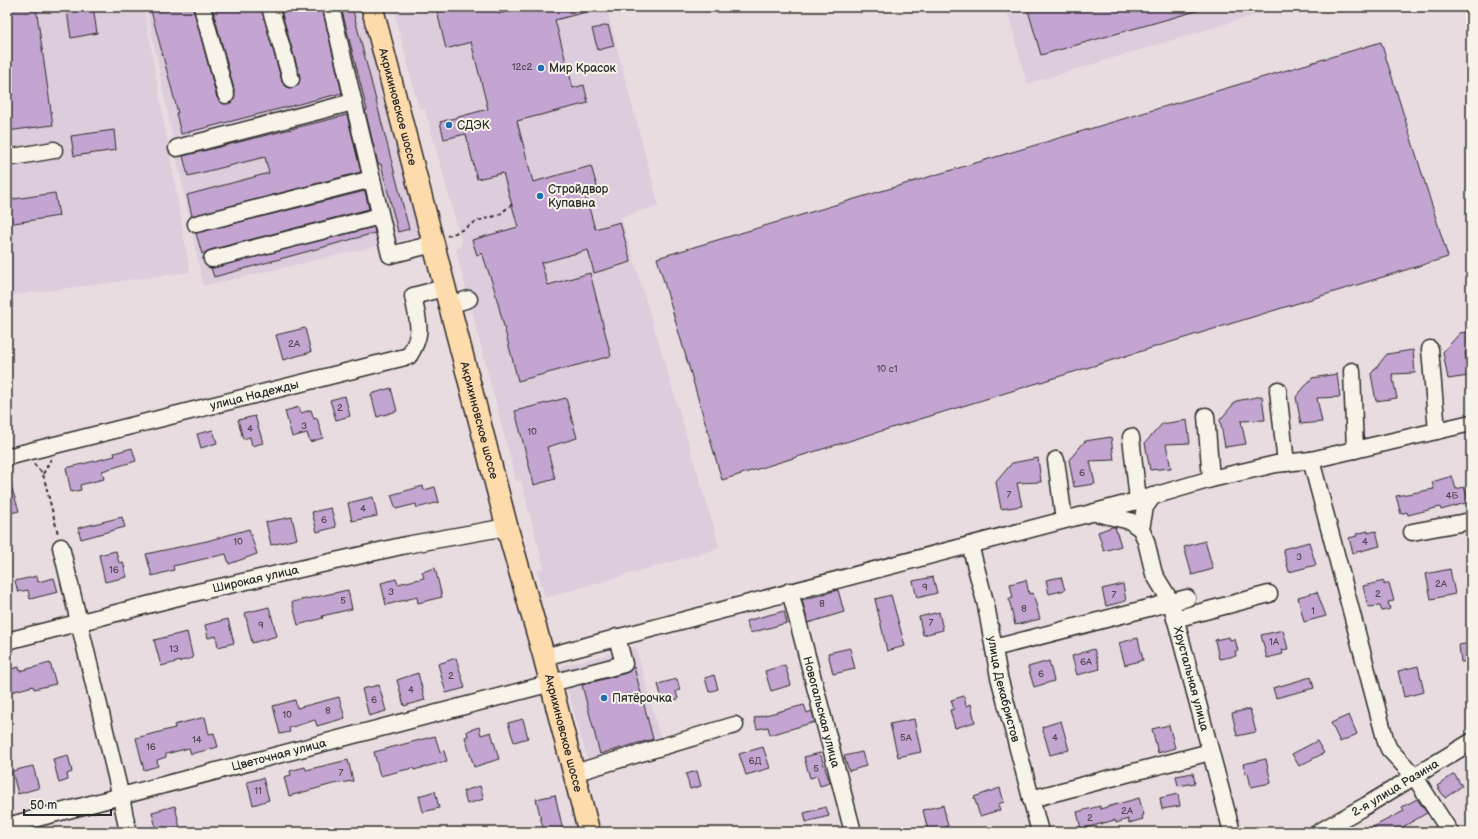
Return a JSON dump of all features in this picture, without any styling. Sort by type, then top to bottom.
[{"type":"main road","name":"Акрихиновское шоссе","points":[[372,7],[439,241],[446,296],[507,527],[544,657],[589,832]]},
{"type":"street","points":[[202,7],[226,95]]},
{"type":"street","points":[[270,7],[291,79]]},
{"type":"street","points":[[331,7],[390,255],[439,241]]},
{"type":"street","points":[[177,148],[353,102]]},
{"type":"street","points":[[7,158],[54,150]]},
{"type":"street","points":[[196,224],[372,179]]},
{"type":"street","points":[[212,259],[380,216]]},
{"type":"street","name":"улица Надежды","points":[[7,457],[408,356],[417,343],[419,328],[413,296],[446,296]]},
{"type":"street","points":[[446,296],[469,300]]},
{"type":"street","points":[[1430,349],[1437,431]]},
{"type":"street","points":[[1352,371],[1355,450]]},
{"type":"street","points":[[1278,390],[1286,463]]},
{"type":"street","points":[[1206,416],[1211,479]]},
{"type":"street","points":[[544,657],[1064,520],[1211,479],[1286,463],[1311,460],[1471,423]]},
{"type":"street","points":[[1093,512],[1130,521],[1141,529],[1146,498],[1131,437]]},
{"type":"street","points":[[1056,460],[1064,520]]},
{"type":"street","points":[[1311,460],[1386,742],[1389,749],[1415,777],[1450,832]]},
{"type":"street","points":[[1412,532],[1471,521]]},
{"type":"street","name":"Широкая улица","points":[[7,641],[198,592],[336,560],[406,545],[507,527]]},
{"type":"street","name":"Хрустальная улица","points":[[1141,529],[1146,541],[1154,574],[1171,602],[1232,832]]},
{"type":"street","name":"улица Декабристов","points":[[970,545],[986,605],[999,677],[1040,832]]},
{"type":"street","points":[[61,547],[128,832]]},
{"type":"street","name":"Новогальская улица","points":[[790,591],[853,832]]},
{"type":"street","points":[[1175,619],[1269,594]]},
{"type":"street","points":[[994,648],[1186,598]]},
{"type":"street","name":"Цветочная улица","points":[[7,826],[624,664],[618,637]]},
{"type":"street","points":[[574,773],[735,726]]},
{"type":"street","name":"2-я улица Разина","points":[[1319,832],[1415,777],[1471,742]]},
{"type":"street","points":[[1031,799],[1210,752]]},
{"type":"path","points":[[439,241],[478,221],[499,215],[512,204]]},
{"type":"path","points":[[23,453],[43,474],[61,547]]},
{"type":"shaded area","points":[[7,7],[144,7],[190,272],[7,296]]},
{"type":"shaded area","points":[[146,7],[366,7],[425,235],[203,286]]},
{"type":"shaded area","points":[[393,7],[606,7],[659,206],[621,217],[720,548],[545,598],[537,570],[544,568],[521,481],[516,481],[456,250],[462,244],[425,109],[419,109]]},
{"type":"shaded area","points":[[1006,7],[1282,7],[1027,84]]},
{"type":"shaded area","points":[[636,647],[662,744],[589,765],[561,666]]},
{"type":"building","points":[[7,7],[36,7],[53,125],[7,131],[7,115],[9,115],[7,101]]},
{"type":"building","points":[[93,7],[97,33],[71,38],[67,11]]},
{"type":"building","points":[[150,7],[193,7],[217,98],[224,104],[232,102],[235,93],[212,7],[261,7],[282,82],[289,88],[298,85],[300,77],[280,7],[322,7],[342,93],[181,134],[176,113],[178,113]]},
{"type":"building","points":[[341,7],[352,7],[409,229],[398,232],[381,164],[378,164],[365,110],[367,110]]},
{"type":"building","points":[[436,7],[497,7],[498,14],[525,7],[594,7],[594,10],[555,20],[573,88],[584,85],[588,103],[517,121],[533,182],[591,166],[599,193],[586,197],[595,229],[620,222],[631,262],[594,273],[588,250],[541,263],[548,285],[590,273],[611,356],[518,381],[494,288],[482,253],[477,255],[472,240],[518,227],[503,173],[477,179],[466,134],[444,139],[440,122],[488,109],[471,42],[446,49]]},
{"type":"building","points":[[1027,7],[1200,7],[1200,10],[1041,55]]},
{"type":"building","points":[[608,25],[614,46],[598,50],[592,29]]},
{"type":"building","points":[[1381,42],[1448,257],[722,480],[657,258]]},
{"type":"building","points":[[347,115],[361,172],[192,216],[187,195],[269,173],[265,157],[188,176],[183,156]]},
{"type":"building","points":[[114,130],[116,150],[74,156],[71,136]]},
{"type":"building","points":[[365,191],[369,209],[210,250],[202,254],[196,233]]},
{"type":"building","points":[[55,193],[59,216],[8,224],[7,200]]},
{"type":"building","points":[[374,227],[375,233],[214,277],[211,268]]},
{"type":"building","points":[[305,328],[311,352],[283,360],[276,335]]},
{"type":"building","points":[[1471,331],[1471,352],[1465,352],[1469,376],[1448,379],[1443,352],[1460,333]]},
{"type":"building","points":[[1413,350],[1415,373],[1392,374],[1397,398],[1376,401],[1371,374],[1387,354]]},
{"type":"building","points":[[1337,374],[1340,397],[1317,398],[1322,422],[1301,424],[1296,397],[1312,378]]},
{"type":"building","points":[[391,388],[397,411],[377,417],[371,394]]},
{"type":"building","points":[[345,396],[350,416],[336,420],[330,400]]},
{"type":"building","points":[[1262,396],[1265,420],[1241,421],[1246,444],[1225,447],[1220,420],[1236,401]]},
{"type":"building","points":[[566,398],[577,438],[547,447],[555,479],[534,485],[515,411]]},
{"type":"building","points":[[299,407],[301,413],[311,410],[314,419],[317,418],[323,438],[310,442],[307,433],[292,437],[285,411]]},
{"type":"building","points":[[255,416],[263,443],[252,446],[250,437],[243,439],[238,420]]},
{"type":"building","points":[[1187,420],[1190,443],[1166,444],[1171,468],[1150,470],[1145,443],[1162,424]]},
{"type":"building","points":[[213,430],[217,443],[201,448],[197,434]]},
{"type":"building","points":[[1111,437],[1114,460],[1090,461],[1095,484],[1074,487],[1069,460],[1085,441]]},
{"type":"building","points":[[132,448],[136,461],[102,471],[104,479],[80,485],[81,490],[71,492],[66,468],[115,456],[114,453]]},
{"type":"building","points":[[1038,458],[1041,482],[1017,483],[1022,506],[1001,509],[996,482],[1012,463]]},
{"type":"building","points":[[1452,476],[1456,489],[1464,487],[1469,502],[1441,510],[1440,507],[1408,515],[1407,512],[1401,514],[1396,496],[1434,489],[1432,482]]},
{"type":"building","points":[[7,479],[9,479],[19,511],[7,514]]},
{"type":"building","points":[[423,486],[424,490],[435,487],[439,502],[417,508],[416,504],[396,509],[391,495]]},
{"type":"building","points":[[373,497],[377,516],[352,521],[348,503]]},
{"type":"building","points":[[331,508],[336,527],[317,532],[312,512]]},
{"type":"building","points":[[122,517],[125,527],[81,539],[78,528]]},
{"type":"building","points":[[292,517],[297,539],[271,545],[266,522]]},
{"type":"building","points":[[1115,527],[1121,546],[1104,551],[1098,532]]},
{"type":"building","points":[[249,529],[257,554],[229,564],[226,554],[173,566],[174,570],[152,576],[146,554],[207,541]]},
{"type":"building","points":[[1368,531],[1368,533],[1376,531],[1380,546],[1353,553],[1349,538],[1357,536],[1356,534]]},
{"type":"building","points":[[1205,541],[1213,569],[1192,575],[1184,547]]},
{"type":"building","points":[[1309,542],[1316,565],[1289,572],[1283,549]]},
{"type":"building","points":[[116,551],[119,563],[123,562],[127,577],[105,582],[99,555]]},
{"type":"building","points":[[435,568],[442,597],[418,603],[417,597],[386,605],[381,583],[396,579],[398,584],[424,578],[422,572]]},
{"type":"building","points":[[1450,569],[1455,594],[1431,599],[1426,574]]},
{"type":"building","points":[[37,576],[38,582],[54,578],[58,592],[30,599],[28,590],[18,592],[15,581]]},
{"type":"building","points":[[933,577],[937,593],[917,598],[913,581]]},
{"type":"building","points":[[1061,577],[1065,590],[1049,594],[1046,580]]},
{"type":"building","points":[[1026,580],[1029,594],[1033,593],[1040,619],[1015,625],[1009,599],[1013,598],[1010,584]]},
{"type":"building","points":[[1384,581],[1384,585],[1389,583],[1394,601],[1388,602],[1390,609],[1382,611],[1380,606],[1368,607],[1363,586]]},
{"type":"building","points":[[1123,584],[1126,601],[1106,606],[1102,589]]},
{"type":"building","points":[[348,590],[352,609],[322,616],[323,618],[298,625],[292,602]]},
{"type":"building","points":[[838,590],[844,612],[808,623],[802,600]]},
{"type":"building","points":[[1317,592],[1326,616],[1304,622],[1298,597]]},
{"type":"building","points":[[891,595],[905,646],[887,651],[875,599]]},
{"type":"building","points":[[269,607],[277,636],[252,643],[245,613]]},
{"type":"building","points":[[784,611],[787,623],[750,633],[746,621]]},
{"type":"building","points":[[939,612],[943,630],[923,635],[919,617]]},
{"type":"building","points":[[228,619],[234,643],[218,647],[216,636],[208,638],[205,625]]},
{"type":"building","points":[[1283,630],[1288,649],[1282,650],[1283,654],[1267,658],[1261,635]]},
{"type":"building","points":[[187,632],[193,658],[161,666],[154,640]]},
{"type":"building","points":[[1229,637],[1230,640],[1235,639],[1238,651],[1235,651],[1236,656],[1219,659],[1215,640]]},
{"type":"building","points":[[1138,638],[1143,660],[1125,665],[1119,643]]},
{"type":"building","points":[[1471,643],[1471,661],[1461,662],[1459,645]]},
{"type":"building","points":[[850,648],[855,669],[833,674],[828,653]]},
{"type":"building","points":[[1094,649],[1100,669],[1077,675],[1072,656]]},
{"type":"building","points":[[456,658],[465,688],[446,693],[438,664]]},
{"type":"building","points":[[1049,661],[1054,681],[1034,687],[1028,667]]},
{"type":"building","points":[[50,663],[56,684],[34,689],[33,686],[7,693],[7,670],[19,667],[20,671]]},
{"type":"building","points":[[785,665],[791,685],[771,691],[765,671]]},
{"type":"building","points":[[1418,666],[1424,692],[1404,697],[1398,671]]},
{"type":"building","points":[[634,667],[653,739],[600,754],[582,685],[626,673]]},
{"type":"building","points":[[418,673],[425,700],[404,706],[397,680]]},
{"type":"building","points":[[714,675],[718,689],[709,692],[705,678]]},
{"type":"building","points":[[1311,677],[1314,688],[1276,698],[1273,688]]},
{"type":"building","points":[[677,679],[680,690],[676,691],[678,699],[663,703],[658,684]]},
{"type":"building","points":[[379,685],[386,711],[369,716],[362,689]]},
{"type":"building","points":[[964,696],[966,706],[971,704],[975,722],[955,728],[950,710],[954,709],[951,700]]},
{"type":"building","points":[[339,697],[345,718],[317,726],[315,720],[289,728],[290,732],[280,734],[273,706],[295,700],[297,708]]},
{"type":"building","points":[[804,705],[807,713],[812,711],[815,722],[770,735],[768,727],[757,729],[754,718]]},
{"type":"building","points":[[1250,709],[1256,732],[1237,736],[1232,713]]},
{"type":"building","points":[[1349,715],[1357,734],[1340,742],[1331,723]]},
{"type":"building","points":[[205,717],[209,734],[214,733],[218,747],[191,754],[189,748],[166,754],[166,757],[157,760],[158,766],[144,770],[136,738],[175,728],[174,725]]},
{"type":"building","points":[[523,719],[528,738],[514,742],[508,723]]},
{"type":"building","points":[[914,719],[921,752],[898,757],[890,724]]},
{"type":"building","points":[[1061,721],[1069,750],[1050,755],[1042,727]]},
{"type":"building","points":[[1169,725],[1175,748],[1158,753],[1152,729]]},
{"type":"building","points":[[479,727],[481,735],[491,732],[499,759],[474,767],[465,737],[468,736],[467,731]]},
{"type":"building","points":[[435,736],[440,752],[444,751],[447,761],[414,770],[413,768],[380,776],[374,752]]},
{"type":"building","points":[[1317,741],[1324,753],[1299,766],[1292,754]]},
{"type":"building","points":[[763,747],[770,768],[746,775],[739,754]]},
{"type":"building","points":[[862,752],[866,766],[849,771],[844,756]]},
{"type":"building","points":[[820,753],[830,783],[820,786],[817,776],[810,778],[804,757]]},
{"type":"building","points":[[68,755],[72,772],[67,774],[68,780],[59,783],[53,759]]},
{"type":"building","points":[[1266,759],[1271,783],[1251,787],[1248,773],[1246,774],[1243,764]]},
{"type":"building","points":[[348,760],[353,781],[333,784],[289,796],[284,777],[291,775],[290,771],[305,767],[306,770]]},
{"type":"building","points":[[33,766],[39,788],[18,794],[12,771]]},
{"type":"building","points":[[697,771],[701,786],[690,789],[686,774]]},
{"type":"building","points":[[1193,773],[1195,783],[1178,786],[1176,776]]},
{"type":"building","points":[[1454,774],[1462,786],[1445,798],[1437,786]]},
{"type":"building","points":[[263,778],[269,800],[253,805],[247,782]]},
{"type":"building","points":[[480,786],[484,799],[467,804],[463,791]]},
{"type":"building","points":[[1000,788],[1004,802],[998,804],[1000,810],[980,816],[974,797]]},
{"type":"building","points":[[435,791],[439,808],[423,812],[419,796]]},
{"type":"building","points":[[1178,794],[1180,806],[1162,809],[1160,798]]},
{"type":"building","points":[[555,795],[563,830],[544,832],[536,799]]},
{"type":"building","points":[[1139,798],[1144,815],[1142,816],[1143,819],[1129,823],[1128,819],[1116,823],[1115,820],[1081,829],[1077,812],[1100,806],[1100,809]]},
{"type":"building","points":[[1417,799],[1427,813],[1394,832],[1363,832],[1404,811],[1402,807]]},
{"type":"building","points":[[943,805],[948,826],[945,827],[944,832],[928,831],[923,810]]},
{"type":"building","points":[[175,806],[180,828],[157,832],[152,812]]},
{"type":"building","points":[[826,807],[829,816],[806,822],[804,813]]},
{"type":"place","name":"Мир Красок","points":[[541,68]]},
{"type":"place","name":"СДЭК","points":[[449,125]]},
{"type":"place","name":"Стройдвор Купавна","points":[[540,196]]},
{"type":"place","name":"Пятёрочка","points":[[604,698]]}]
